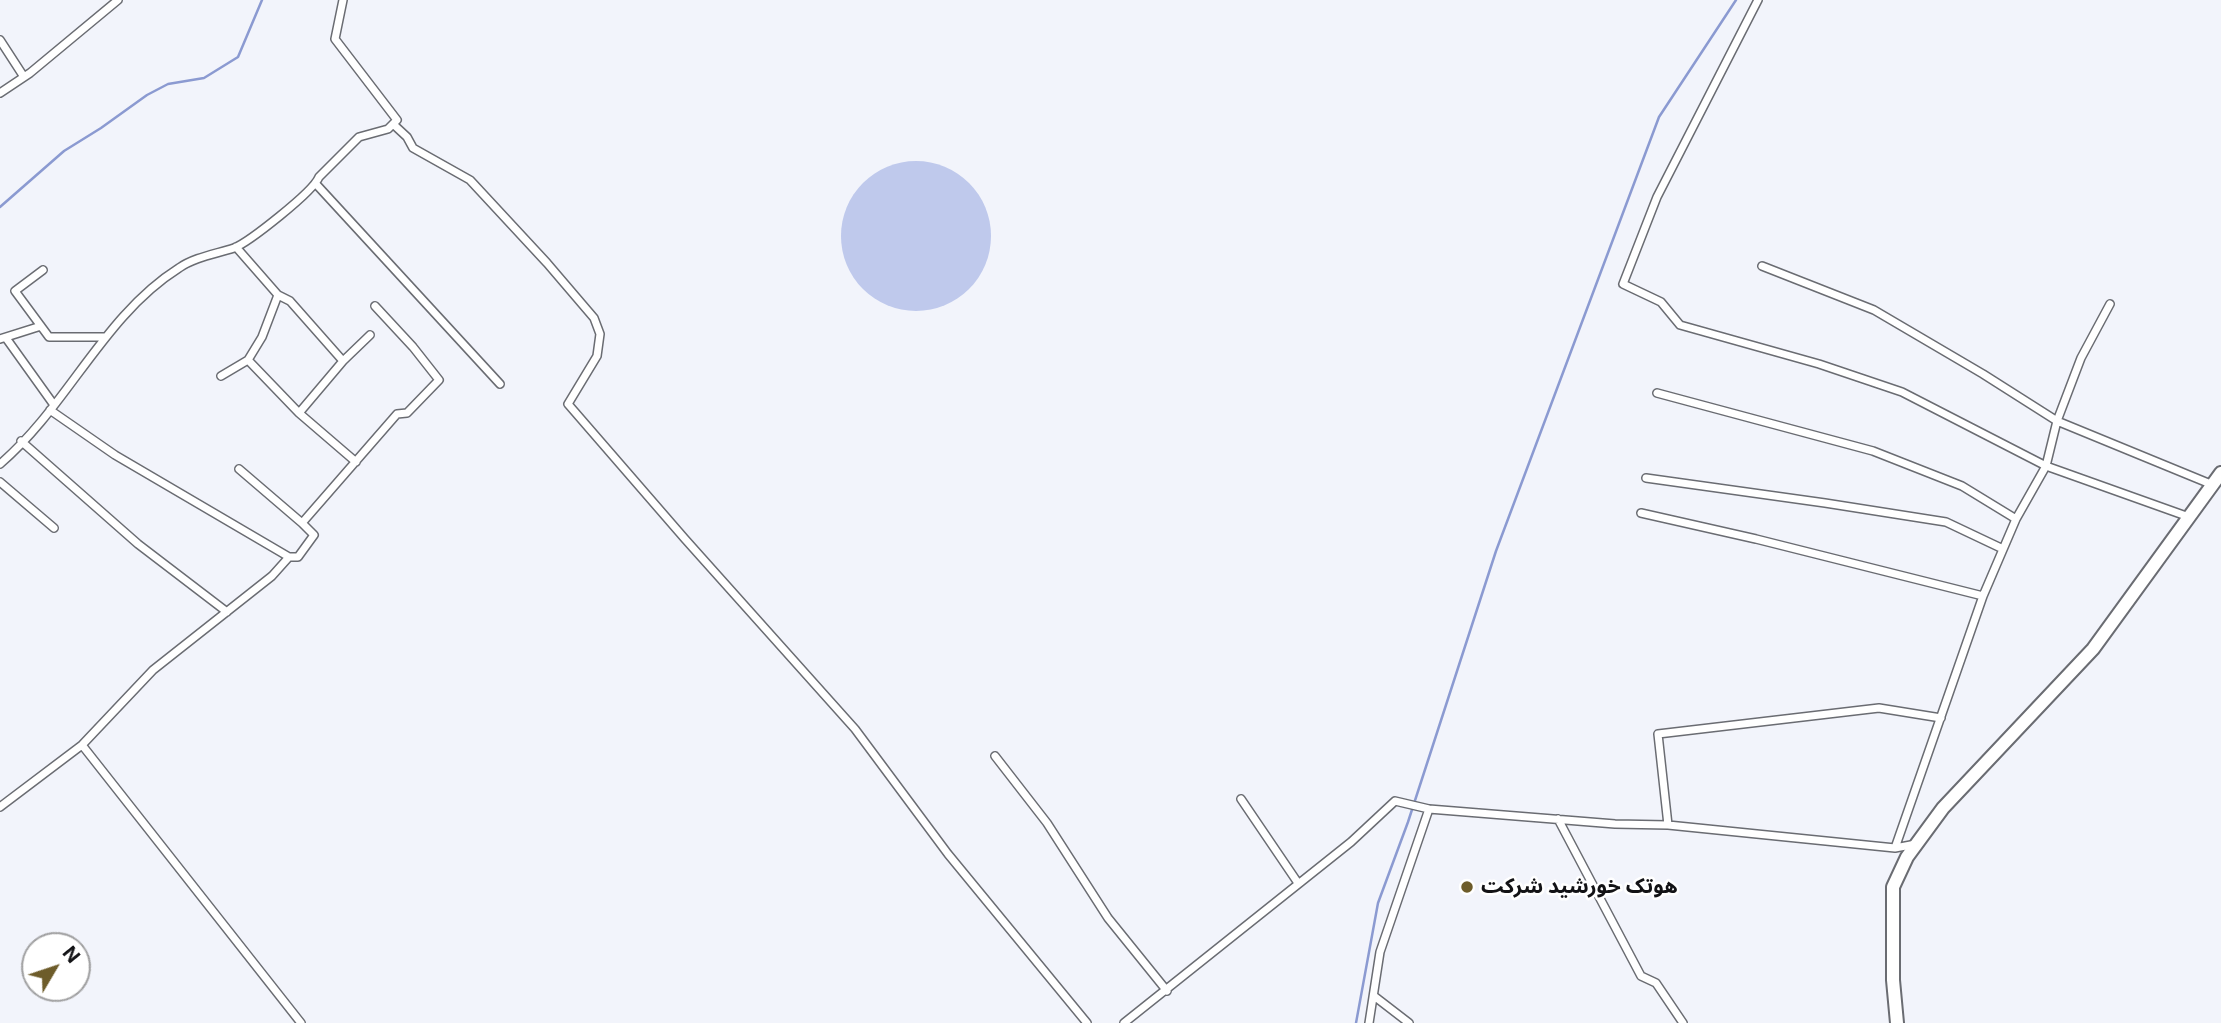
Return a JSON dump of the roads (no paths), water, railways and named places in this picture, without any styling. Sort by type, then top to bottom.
[{"type":"highway","points":[[1897,1023],[1893,980],[1894,887],[1907,857],[1943,808],[2092,649],[2221,473]]},
{"type":"street","points":[[0,93],[118,0]]},
{"type":"street","points":[[0,464],[52,408],[105,337],[146,291],[181,266],[236,247],[288,209],[316,184],[319,177],[359,137],[388,129],[397,120],[335,39],[343,0]]},
{"type":"street","points":[[1758,0],[1657,197],[1623,284],[1661,302],[1680,326],[1819,364],[1902,392],[2046,466],[2189,517]]},
{"type":"street","points":[[0,40],[24,76]]},
{"type":"street","points":[[393,124],[414,148],[470,180],[547,262],[594,318],[600,334],[597,356],[568,404],[855,729],[948,854],[1087,1023]]},
{"type":"street","points":[[316,184],[500,384]]},
{"type":"street","points":[[236,247],[278,295],[290,301],[343,361]]},
{"type":"street","points":[[1762,267],[1874,310],[1983,373],[2057,421],[2213,485]]},
{"type":"street","points":[[43,270],[15,291],[49,337],[105,337]]},
{"type":"street","points":[[221,376],[248,360],[262,337],[278,295]]},
{"type":"street","points":[[1895,848],[1983,596],[2016,519],[2046,466],[2057,421],[2081,358],[2110,304]]},
{"type":"street","points":[[302,523],[397,414],[407,413],[439,380],[375,306]]},
{"type":"street","points":[[41,326],[3,339],[52,408],[115,455],[289,558],[298,557],[314,535],[239,469]]},
{"type":"street","points":[[299,413],[343,361],[370,335]]},
{"type":"street","points":[[248,360],[299,413],[356,462]]},
{"type":"street","points":[[1657,393],[1873,451],[1962,486],[2016,519]]},
{"type":"street","points":[[21,442],[138,544],[226,612]]},
{"type":"street","points":[[1646,478],[1946,522],[2003,549]]},
{"type":"street","points":[[0,482],[54,528]]},
{"type":"street","points":[[1641,513],[1983,596]]},
{"type":"street","points":[[0,807],[82,745],[153,670],[272,576],[289,558]]},
{"type":"street","points":[[1668,825],[1658,734],[1879,708],[1941,718]]},
{"type":"street","points":[[82,745],[301,1023]]},
{"type":"street","points":[[995,756],[1047,823],[1108,918],[1167,991]]},
{"type":"street","points":[[1241,799],[1298,883]]},
{"type":"street","points":[[1124,1023],[1351,842],[1395,801],[1429,809],[1615,824],[1668,825],[1895,848],[1917,844]]},
{"type":"street","points":[[1369,1023],[1380,952],[1429,809]]},
{"type":"street","points":[[1558,819],[1641,976],[1657,983],[1683,1023]]},
{"type":"street","points":[[1374,996],[1409,1023]]},
{"type":"waterway","points":[[0,207],[64,151],[147,95],[168,84],[204,78],[238,57],[262,0]]},
{"type":"waterway","points":[[1356,1023],[1378,903],[1408,822],[1496,551],[1659,117],[1736,0]]},
{"type":"place","name":"هوتک خورشید شرکت","points":[[1467,887]]}]
